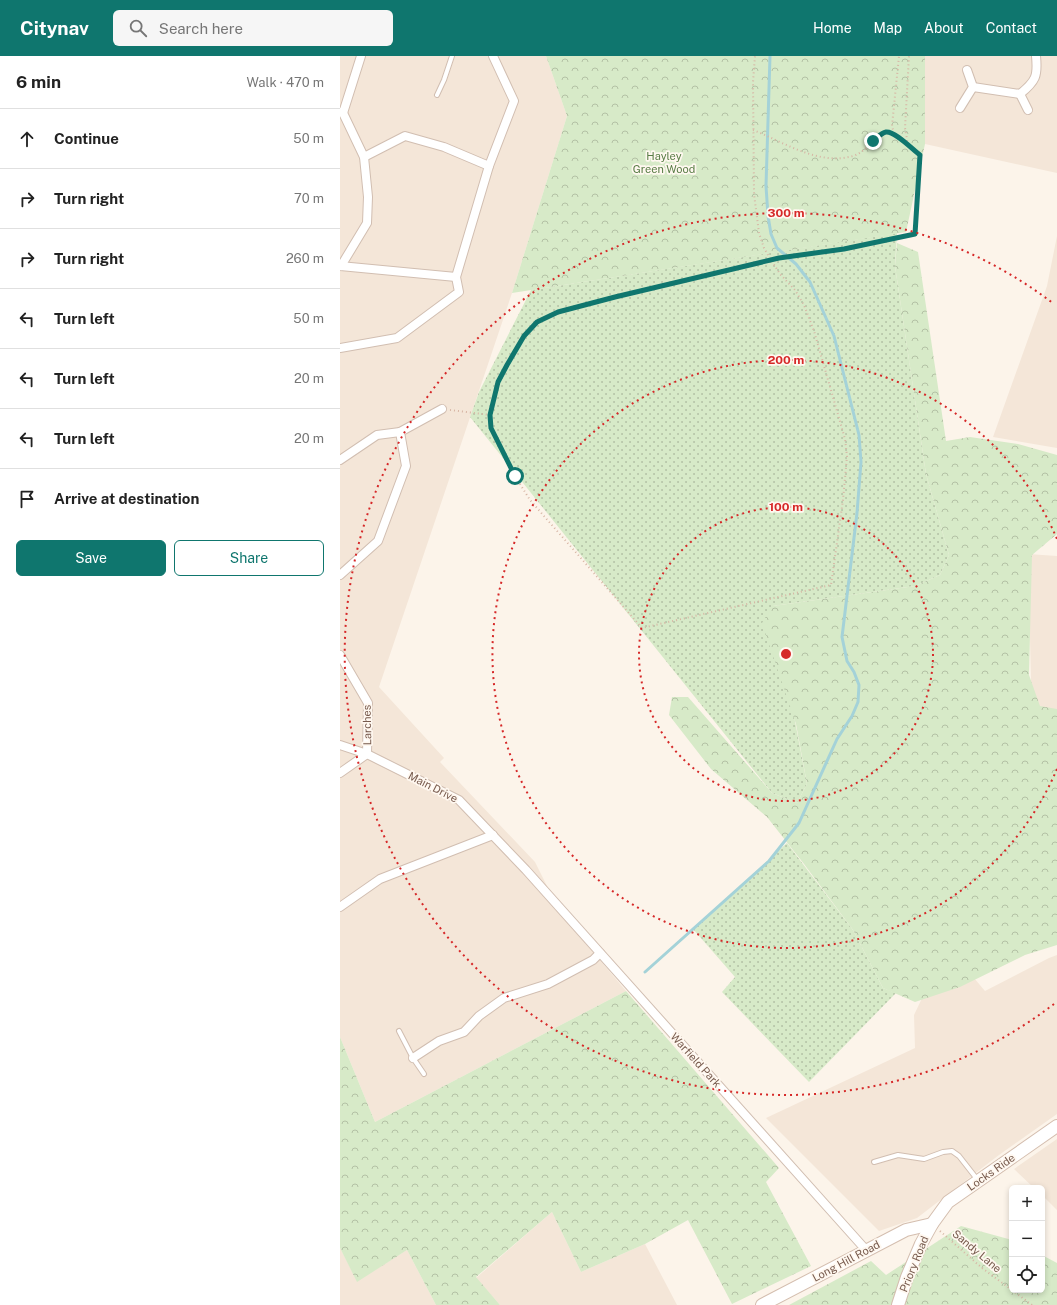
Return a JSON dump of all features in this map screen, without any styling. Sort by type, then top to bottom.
[{"type":"main road","name":"Locks Ride","points":[[932,1224],[948,1202],[1057,1126]]},
{"type":"main road","name":"Long Hill Road","points":[[762,1305],[906,1230],[932,1224]]},
{"type":"main road","name":"Priory Road","points":[[898,1305],[907,1277],[921,1244],[932,1224]]},
{"type":"street","points":[[361,56],[341,113],[364,157],[368,196],[367,223],[340,266],[456,277]]},
{"type":"street","points":[[340,348],[398,338],[459,292],[456,277],[489,166],[514,101],[493,56]]},
{"type":"street","points":[[973,87],[1020,94],[1032,84],[1037,69],[1036,56]]},
{"type":"street","points":[[967,70],[973,87]]},
{"type":"street","points":[[960,108],[973,87]]},
{"type":"street","points":[[1020,94],[1028,110]]},
{"type":"street","points":[[364,157],[405,136],[444,146],[489,166]]},
{"type":"street","points":[[340,460],[377,435],[400,432],[442,409]]},
{"type":"street","points":[[340,575],[378,541],[406,466],[400,432]]},
{"type":"street","name":"Larches","points":[[340,655],[368,703],[367,754]]},
{"type":"street","name":"Main Drive","points":[[340,745],[367,754],[459,800],[526,870]]},
{"type":"street","points":[[340,773],[367,754]]},
{"type":"street","points":[[340,907],[380,879],[493,835]]},
{"type":"street","name":"Warfield Park","points":[[526,870],[866,1250]]},
{"type":"street","points":[[413,1058],[440,1041],[464,1032],[479,1016],[504,998],[548,984],[593,960],[600,953]]},
{"type":"lane","points":[[437,95],[452,56]]},
{"type":"lane","points":[[399,1031],[413,1058],[424,1074]]},
{"type":"lane","points":[[874,1162],[898,1155],[924,1159],[943,1152],[952,1151],[959,1156],[978,1181]]},
{"type":"path","points":[[753,130],[810,155],[833,158],[852,156],[863,152],[881,134],[887,132],[894,133],[920,155],[915,234],[844,249],[779,258],[771,260],[608,299],[558,312],[537,322],[524,336],[498,382],[490,415],[491,428],[515,476],[530,500],[642,628],[831,585],[835,565],[847,456],[846,439],[814,330],[804,305],[795,290],[780,274],[771,260],[764,248],[759,233],[754,194],[753,130],[753,82],[755,56]]},
{"type":"path","points":[[894,133],[892,126],[899,56]]},
{"type":"path","points":[[908,145],[905,128],[909,56]]},
{"type":"path","points":[[442,409],[490,415]]},
{"type":"path","name":"Sandy Lane","points":[[932,1224],[982,1268],[1009,1288]]},
{"type":"path","name":"Sandy Lane","points":[[1016,1293],[1032,1305]]},
{"type":"shaded area","points":[[340,56],[546,56],[567,116],[512,293],[379,687],[444,758],[440,762],[535,862],[561,914],[626,991],[375,1122],[340,1037]]},
{"type":"shaded area","points":[[925,56],[1057,56],[1057,173],[925,144]]},
{"type":"shaded area","points":[[1057,236],[1057,448],[993,437],[1047,286]]},
{"type":"shaded area","points":[[1028,554],[1057,556],[1057,722],[1032,723]]},
{"type":"shaded area","points":[[947,946],[985,991],[1057,955],[1057,1114],[999,1155],[917,1218],[879,1231],[766,1118],[915,1048],[914,1015]]},
{"type":"shaded area","points":[[1057,1139],[1057,1210],[1045,1198],[1045,1185],[1031,1185],[1014,1169]]},
{"type":"shaded area","points":[[552,1212],[581,1272],[645,1244],[677,1305],[500,1305],[476,1278]]},
{"type":"shaded area","points":[[340,1248],[357,1281],[407,1250],[436,1305],[340,1305]]},
{"type":"green space","name":"Hayley Green Wood","points":[[546,56],[925,56],[925,144],[906,232],[512,293],[567,116]]},
{"type":"green space","points":[[897,233],[895,266],[926,474],[949,555],[940,575],[915,586],[773,606],[807,784],[797,803],[772,793],[470,417],[479,392],[531,290]]},
{"type":"green space","points":[[897,243],[918,252],[946,441],[970,437],[1018,444],[1057,455],[1057,534],[1032,555],[1029,675],[1040,706],[1057,709],[1057,945],[1025,955],[960,987],[915,1002],[883,988],[853,930],[804,864],[767,817],[711,769],[669,715],[672,697],[688,697],[772,793],[797,803],[807,784],[796,724],[762,623],[773,606],[915,586],[940,575],[949,555],[926,474],[895,266]]},
{"type":"green space","points":[[787,843],[853,930],[883,988],[896,993],[809,1082],[722,992],[735,977],[693,929]]},
{"type":"green space","points":[[626,991],[779,1168],[766,1182],[811,1266],[732,1304],[688,1220],[645,1244],[581,1272],[552,1212],[476,1277],[500,1305],[436,1305],[407,1250],[357,1282],[340,1248],[340,1037],[375,1122]]},
{"type":"green space","points":[[961,1226],[1009,1239],[1009,1293],[1045,1293],[1045,1257],[1057,1263],[1057,1305],[789,1305],[871,1261],[886,1275]]},
{"type":"waterway","points":[[645,972],[769,861],[799,823],[837,739],[852,716],[858,702],[859,685],[854,672],[847,661],[842,637],[857,513],[861,462],[859,435],[834,336],[810,282],[796,264],[777,248],[771,234],[766,186],[770,56]]},
{"type":"route","points":[[515,476],[491,428],[490,415],[498,382],[524,336],[537,322],[558,312],[779,258],[844,249],[915,234],[920,155],[894,133],[887,132],[881,134],[873,141]]}]
